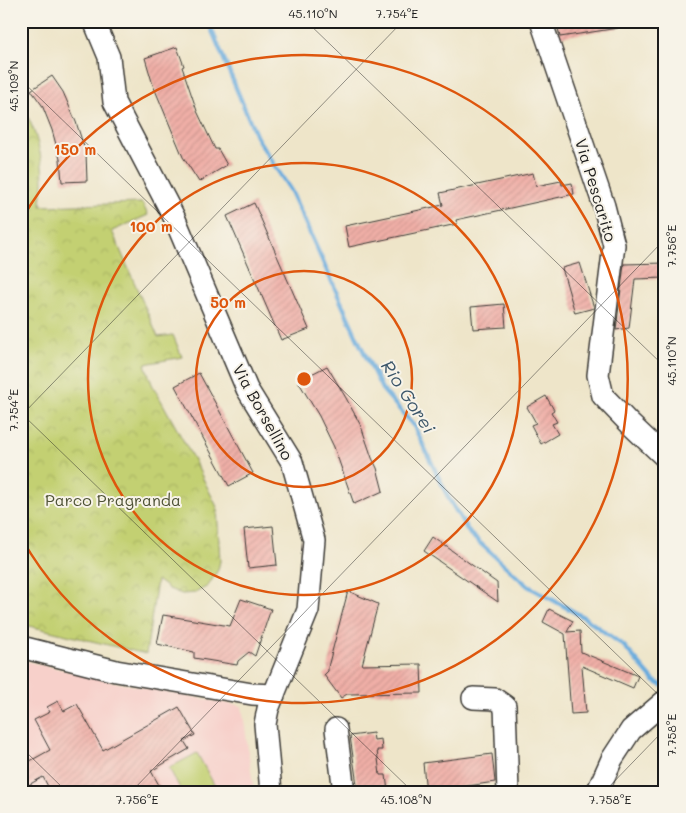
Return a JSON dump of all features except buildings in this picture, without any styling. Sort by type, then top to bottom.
[{"type":"street","name":"Via Borsellino","points":[[94,21],[109,57],[114,102],[174,217],[247,389],[292,462],[314,540],[308,610],[268,709],[265,724],[272,792]]},
{"type":"street","name":"Via Pescarito","points":[[541,21],[604,206],[614,245],[598,375],[603,396],[665,457]]},
{"type":"street","points":[[21,647],[116,671],[252,694],[274,695]]},
{"type":"street","points":[[473,698],[495,699],[505,706],[508,792]]},
{"type":"street","points":[[598,792],[612,759],[631,730],[662,704]]},
{"type":"street","points":[[336,729],[344,792]]},
{"type":"shaded area","points":[[21,660],[119,683],[242,706],[254,792],[21,792]]},
{"type":"green space","name":"Parco Pragranda","points":[[21,104],[30,122],[40,152],[43,172],[41,206],[142,203],[148,215],[112,231],[158,337],[173,335],[182,357],[145,364],[152,384],[194,460],[217,507],[220,561],[218,570],[208,586],[195,593],[182,594],[169,589],[157,580],[146,654],[21,624]]},
{"type":"green space","points":[[197,753],[218,792],[182,792],[169,768]]},
{"type":"waterway","name":"Rio Gorei","points":[[208,21],[257,138],[291,191],[382,389],[414,426],[449,499],[470,534],[528,586],[585,618],[624,646],[654,681],[665,687]]}]
